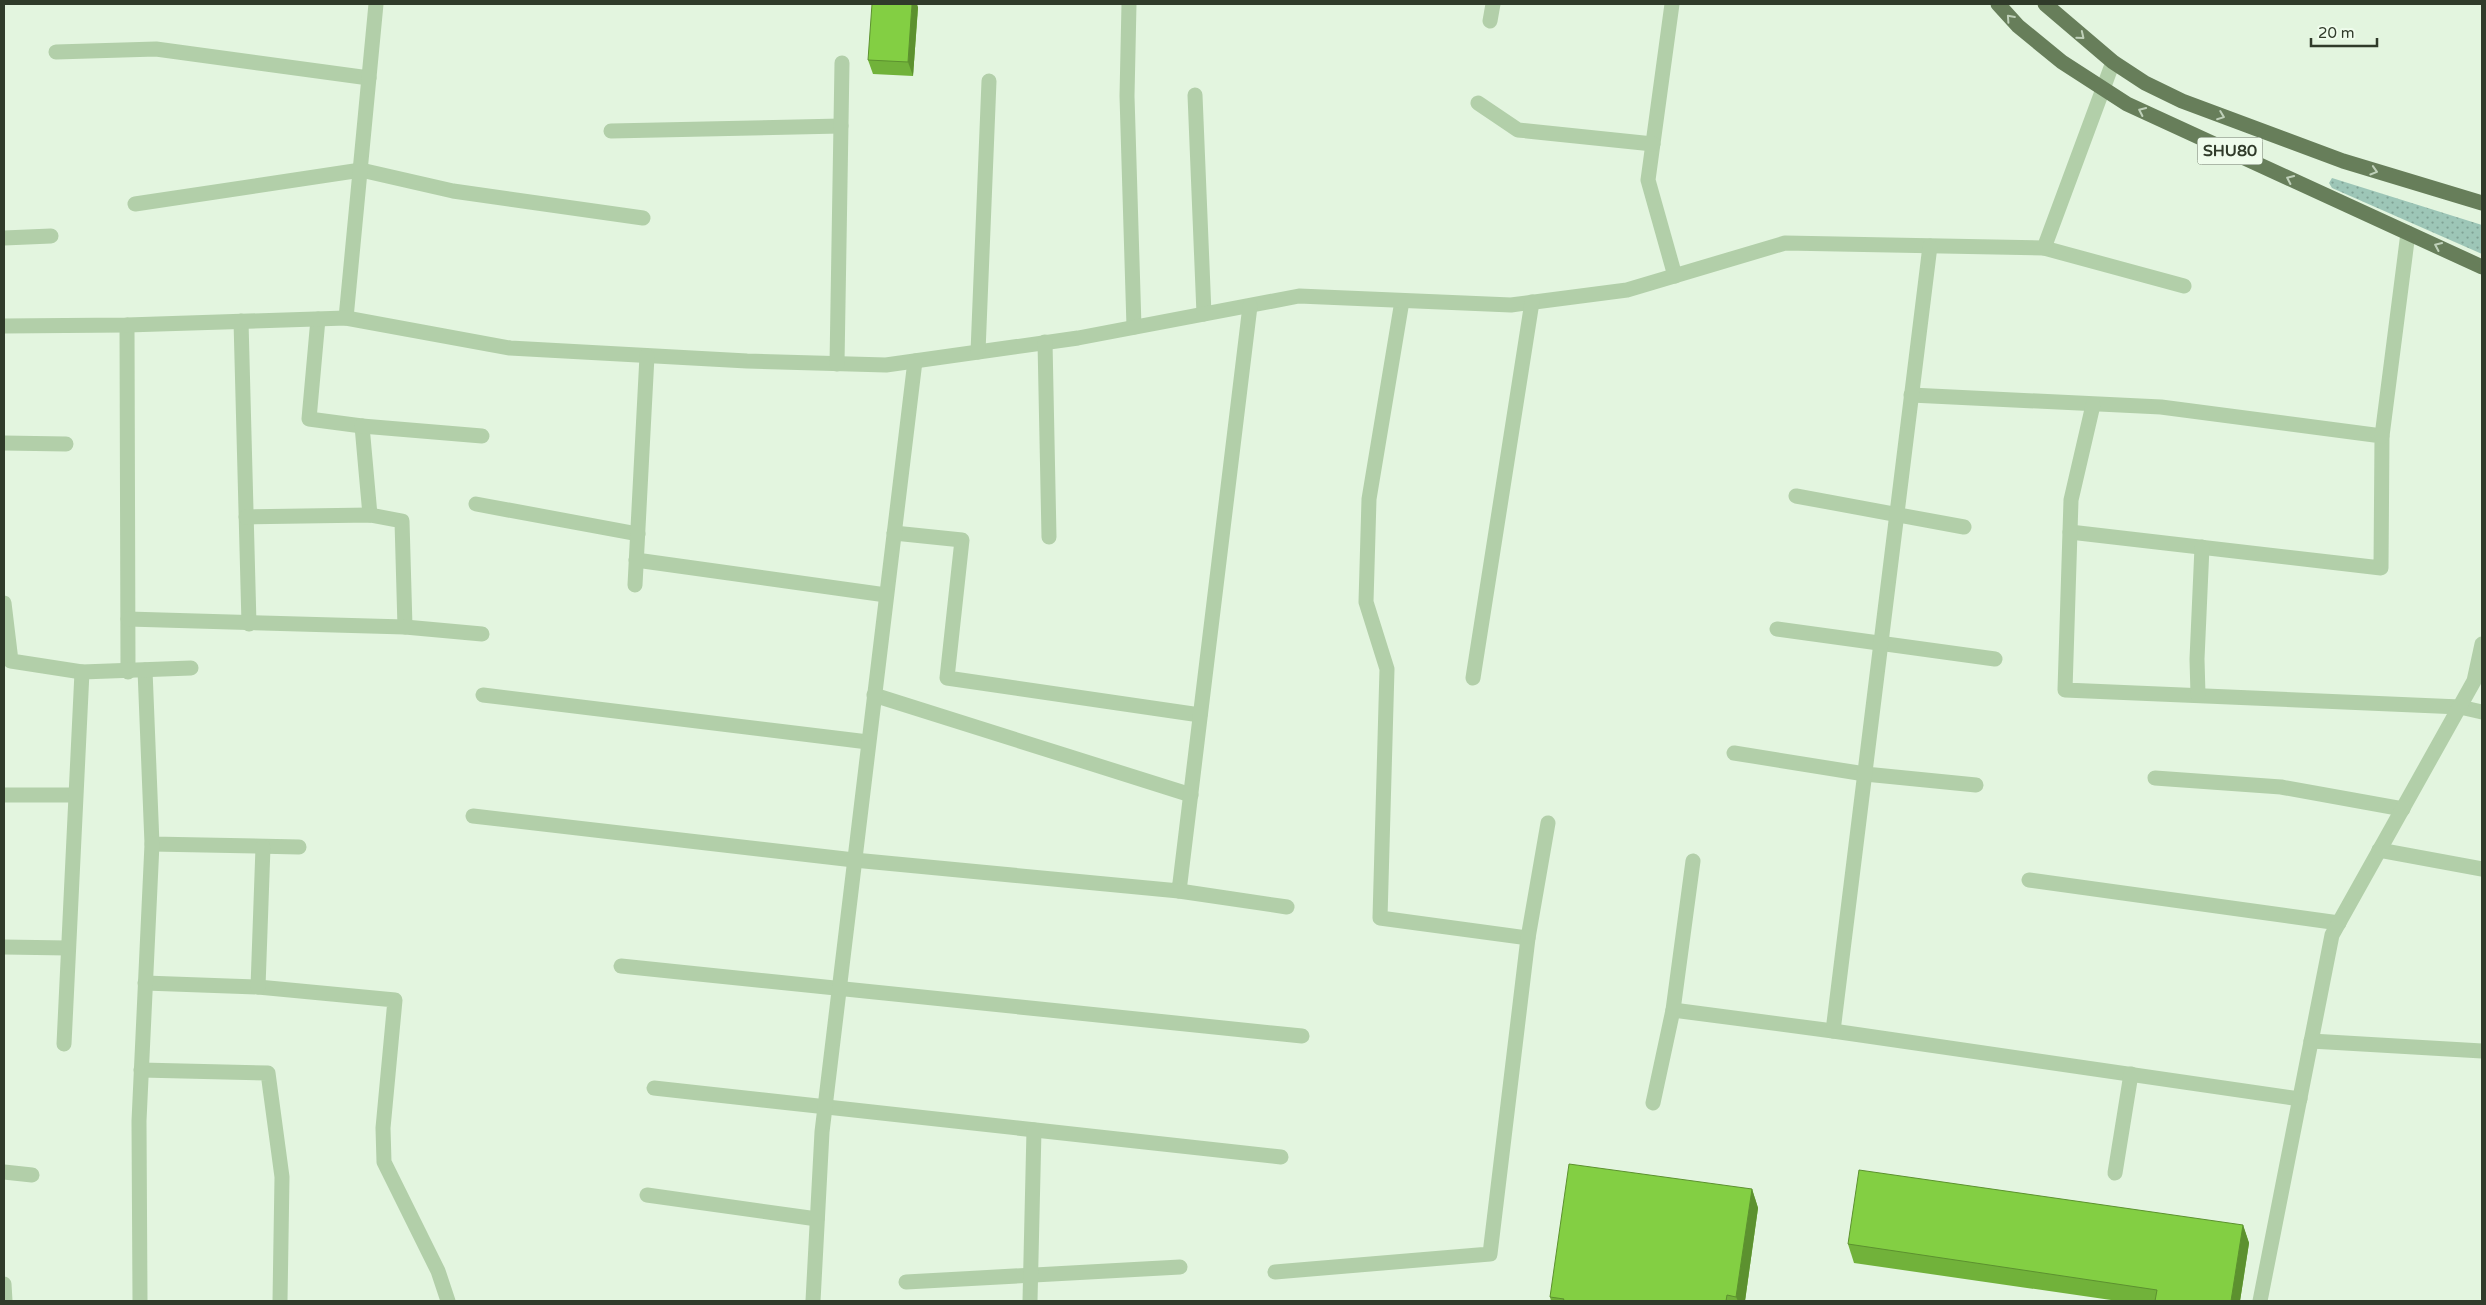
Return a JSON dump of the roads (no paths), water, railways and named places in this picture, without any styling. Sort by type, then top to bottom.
[{"type":"main road","name":"SHU80","points":[[1998,4],[2018,26],[2062,62],[2127,104],[2482,266]]},
{"type":"main road","name":"SHU80","points":[[2045,4],[2113,62],[2144,83],[2174,98],[2342,161],[2482,203]]},
{"type":"street","points":[[346,318],[376,4]]},
{"type":"street","points":[[1129,4],[1127,96],[1134,327]]},
{"type":"street","points":[[1490,21],[1492,4]]},
{"type":"street","points":[[1672,4],[1648,180],[1675,276]]},
{"type":"street","points":[[56,52],[156,50],[369,78]]},
{"type":"street","points":[[2044,248],[2113,62]]},
{"type":"street","points":[[837,364],[842,63]]},
{"type":"street","points":[[978,352],[989,80]]},
{"type":"street","points":[[1195,95],[1204,314]]},
{"type":"street","points":[[1478,103],[1518,130],[1652,144]]},
{"type":"street","points":[[611,131],[841,126]]},
{"type":"street","points":[[135,204],[361,170],[453,191],[643,218]]},
{"type":"street","points":[[2070,532],[2381,568],[2382,436],[2408,233]]},
{"type":"street","points":[[4,238],[51,236]]},
{"type":"street","points":[[4,326],[127,325],[346,318],[510,348],[647,356],[886,365],[1045,342],[1299,296],[1511,305],[1627,290],[1785,243],[2044,248],[2184,286]]},
{"type":"street","points":[[1833,1031],[1930,246]]},
{"type":"street","points":[[1402,301],[1369,509],[1366,602],[1387,669],[1380,918],[1528,938]]},
{"type":"street","points":[[1473,678],[1532,302]]},
{"type":"street","points":[[1179,891],[1250,306]]},
{"type":"street","points":[[318,319],[309,419],[362,426],[482,436]]},
{"type":"street","points":[[241,321],[249,624]]},
{"type":"street","points":[[127,325],[128,672]]},
{"type":"street","points":[[1045,342],[1049,537]]},
{"type":"street","points":[[635,585],[647,356]]},
{"type":"street","points":[[813,1301],[824,1107],[915,360]]},
{"type":"street","points":[[1911,395],[2161,407],[2382,436]]},
{"type":"street","points":[[2093,405],[2071,500],[2065,690],[2460,707],[2482,712]]},
{"type":"street","points":[[362,426],[370,515]]},
{"type":"street","points":[[4,443],[66,444]]},
{"type":"street","points":[[1796,496],[1897,513],[1964,527]]},
{"type":"street","points":[[476,504],[638,534]]},
{"type":"street","points":[[246,517],[370,515],[402,521],[405,628]]},
{"type":"street","points":[[894,533],[962,540],[947,678],[1200,715]]},
{"type":"street","points":[[2198,695],[2197,659],[2202,547]]},
{"type":"street","points":[[636,560],[886,594]]},
{"type":"street","points":[[4,603],[11,661],[82,672],[128,672],[191,668]]},
{"type":"street","points":[[128,619],[405,628],[482,634]]},
{"type":"street","points":[[1777,629],[1995,659]]},
{"type":"street","points":[[2260,1301],[2332,935],[2474,681],[2482,644]]},
{"type":"street","points":[[140,1301],[139,1121],[152,844],[145,670]]},
{"type":"street","points":[[64,1044],[82,672]]},
{"type":"street","points":[[483,695],[868,742]]},
{"type":"street","points":[[874,696],[1191,795]]},
{"type":"street","points":[[1734,753],[1865,774],[1976,785]]},
{"type":"street","points":[[2155,778],[2281,787],[2403,809]]},
{"type":"street","points":[[4,795],[75,795]]},
{"type":"street","points":[[473,816],[854,860],[1179,891],[1288,906]]},
{"type":"street","points":[[1275,1272],[1490,1254],[1528,938],[1548,823]]},
{"type":"street","points":[[152,844],[299,848]]},
{"type":"street","points":[[258,987],[262,846]]},
{"type":"street","points":[[2380,850],[2482,869]]},
{"type":"street","points":[[1653,1103],[1672,1010],[1693,861]]},
{"type":"street","points":[[2029,880],[2339,923]]},
{"type":"street","points":[[4,948],[68,948]]},
{"type":"street","points":[[622,966],[1302,1036]]},
{"type":"street","points":[[145,983],[258,987],[396,1000],[383,1128],[384,1162],[438,1271],[448,1301]]},
{"type":"street","points":[[1672,1010],[1833,1031],[2300,1099]]},
{"type":"street","points":[[2311,1041],[2482,1051]]},
{"type":"street","points":[[142,1070],[268,1073],[282,1177],[280,1301]]},
{"type":"street","points":[[2115,1173],[2131,1074]]},
{"type":"street","points":[[654,1088],[1281,1156]]},
{"type":"street","points":[[1030,1301],[1034,1130]]},
{"type":"street","points":[[4,1172],[32,1174]]},
{"type":"street","points":[[647,1195],[817,1219]]},
{"type":"street","points":[[906,1282],[1180,1267]]},
{"type":"street","points":[[4,1284],[5,1301]]}]
